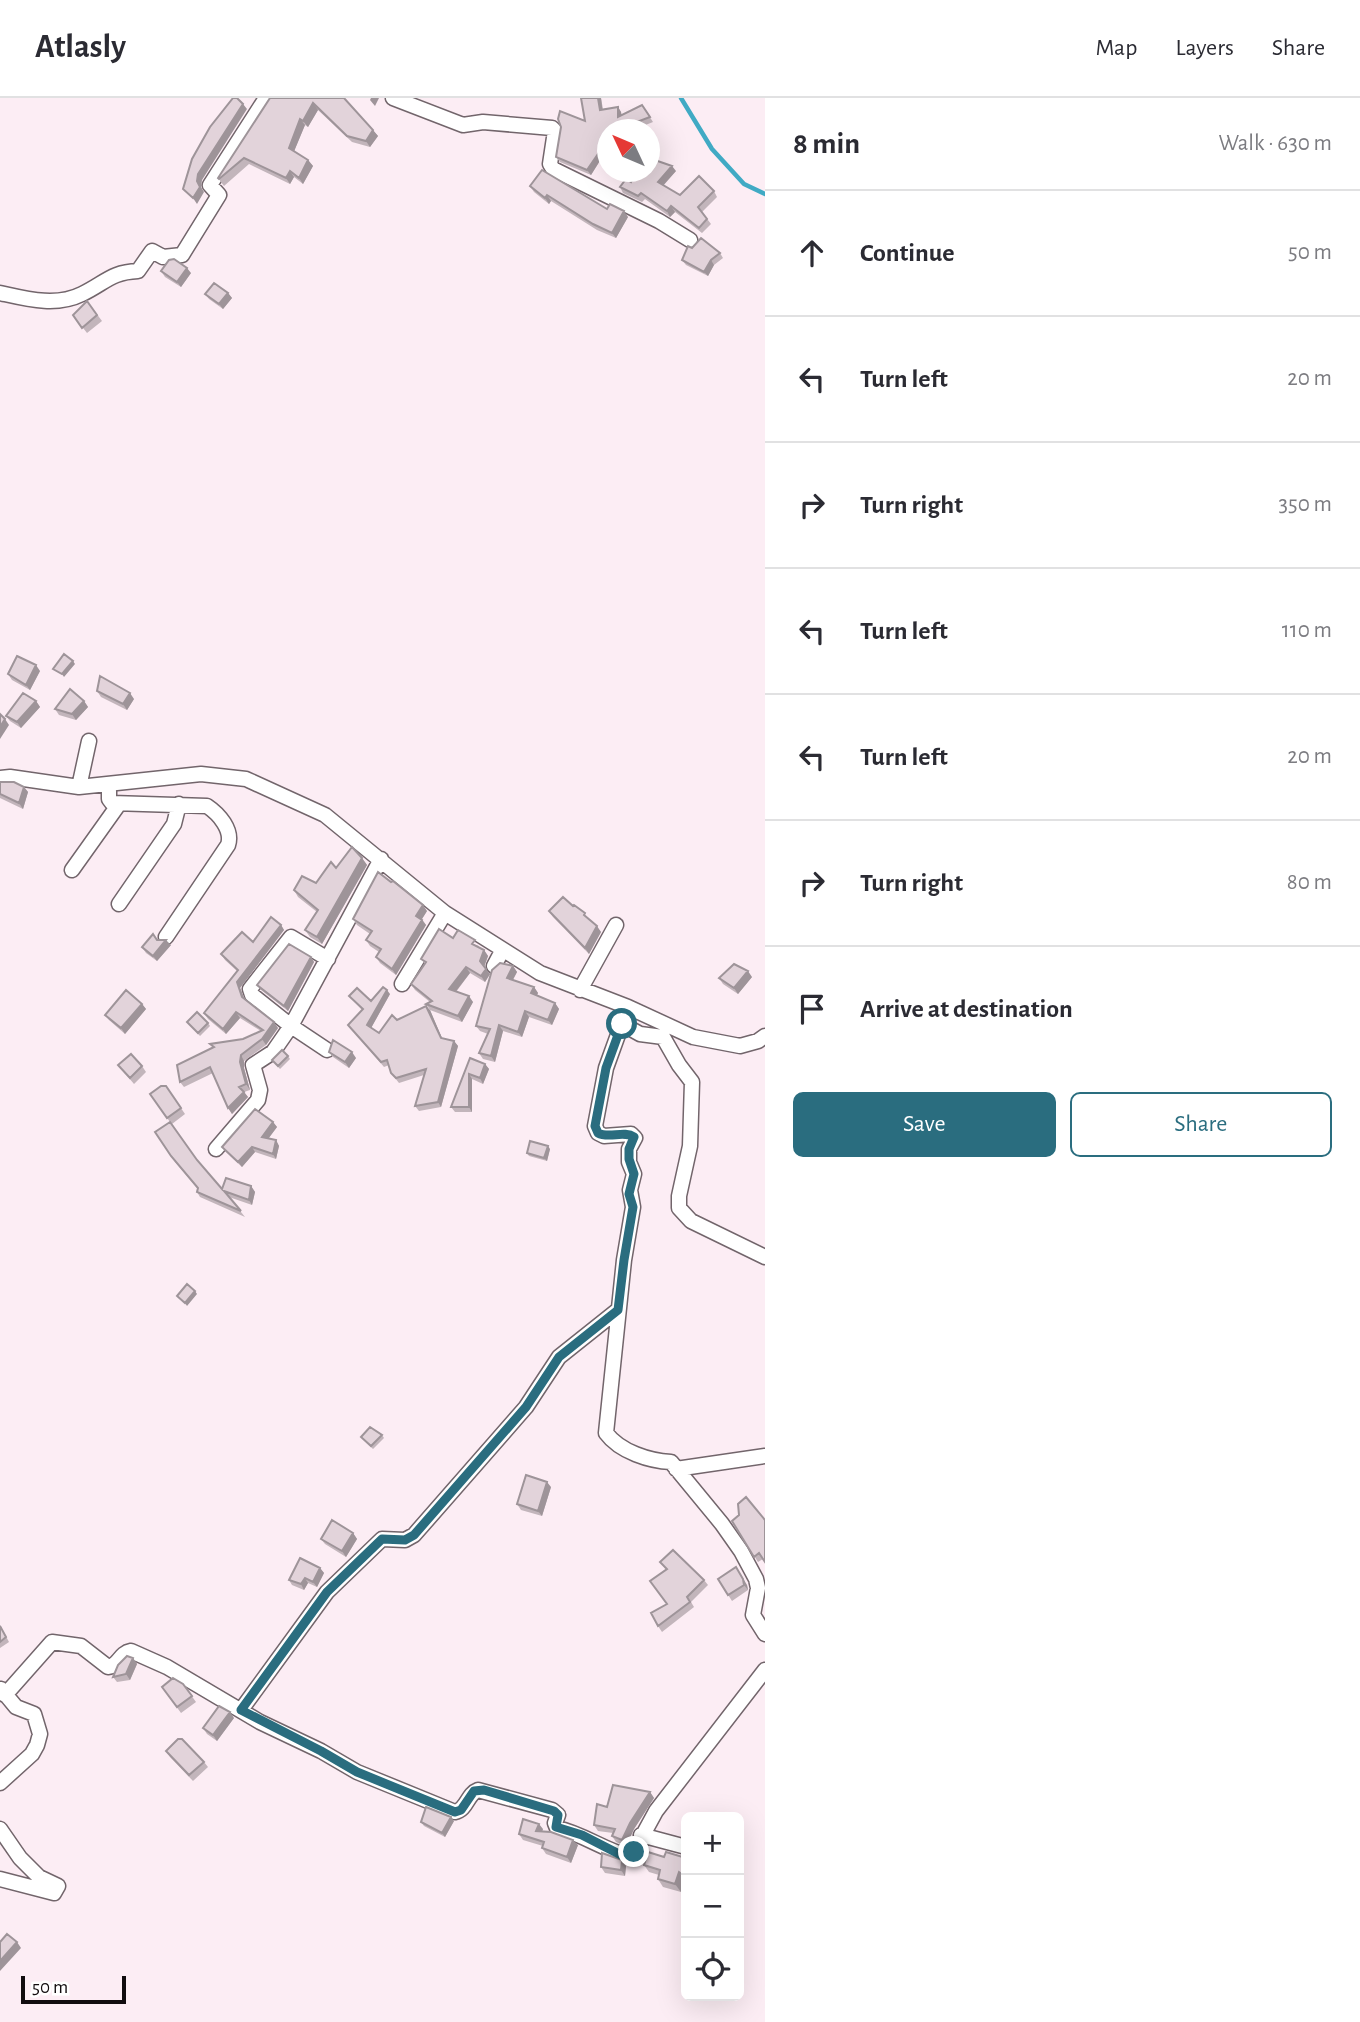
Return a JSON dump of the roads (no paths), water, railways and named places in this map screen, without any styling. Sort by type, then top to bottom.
[{"type":"street","points":[[0,293],[26,300],[59,301],[80,296],[121,271],[138,271],[152,251],[163,257],[182,255],[219,195],[210,185],[267,98]]},
{"type":"street","points":[[393,98],[463,125],[486,122],[552,128],[555,131],[550,164],[553,169],[659,221],[690,240]]},
{"type":"street","points":[[79,787],[89,741]]},
{"type":"street","points":[[0,778],[10,777],[79,787],[201,774],[246,779],[325,815],[445,912],[540,973],[628,1007],[693,1037],[740,1046],[758,1041],[765,1035]]},
{"type":"street","points":[[109,784],[109,799],[112,803],[200,804],[213,810],[229,833],[230,841],[166,937]]},
{"type":"street","points":[[72,870],[119,804]]},
{"type":"street","points":[[119,904],[174,824],[179,804]]},
{"type":"street","points":[[216,1149],[258,1100],[260,1090],[253,1065],[273,1052],[291,1026],[381,859]]},
{"type":"street","points":[[402,984],[445,912]]},
{"type":"street","points":[[580,990],[616,925]]},
{"type":"street","points":[[327,1050],[252,995],[250,987],[291,937],[328,959]]},
{"type":"street","points":[[494,966],[502,951]]},
{"type":"street","points":[[628,1007],[606,1068],[595,1126],[598,1133],[604,1136],[629,1134],[634,1137],[629,1149],[634,1174],[629,1194],[633,1207],[618,1310],[606,1433],[614,1443],[655,1461],[671,1462],[708,1505],[741,1551],[756,1579],[758,1588],[753,1615],[765,1634]]},
{"type":"street","points":[[622,1024],[640,1034],[663,1037],[692,1082],[690,1146],[679,1208],[691,1221],[765,1257]]},
{"type":"street","points":[[241,1710],[331,1588],[382,1539],[405,1540],[414,1535],[526,1407],[559,1357],[618,1310]]},
{"type":"street","points":[[676,1469],[765,1456]]},
{"type":"street","points":[[0,1783],[32,1754],[40,1734],[34,1714],[16,1707],[3,1691],[55,1641],[81,1646],[108,1667],[116,1663],[122,1654],[131,1651],[167,1667],[357,1772],[455,1812],[461,1810],[474,1791],[478,1790],[554,1811],[558,1815],[556,1827],[582,1835],[621,1855],[631,1857],[656,1811],[765,1670]]},
{"type":"street","points":[[0,1829],[20,1858],[39,1877],[58,1886],[54,1893],[0,1879]]},
{"type":"street","points":[[641,1835],[681,1846]]},
{"type":"waterway","points":[[681,98],[712,149],[744,184],[765,194]]}]
